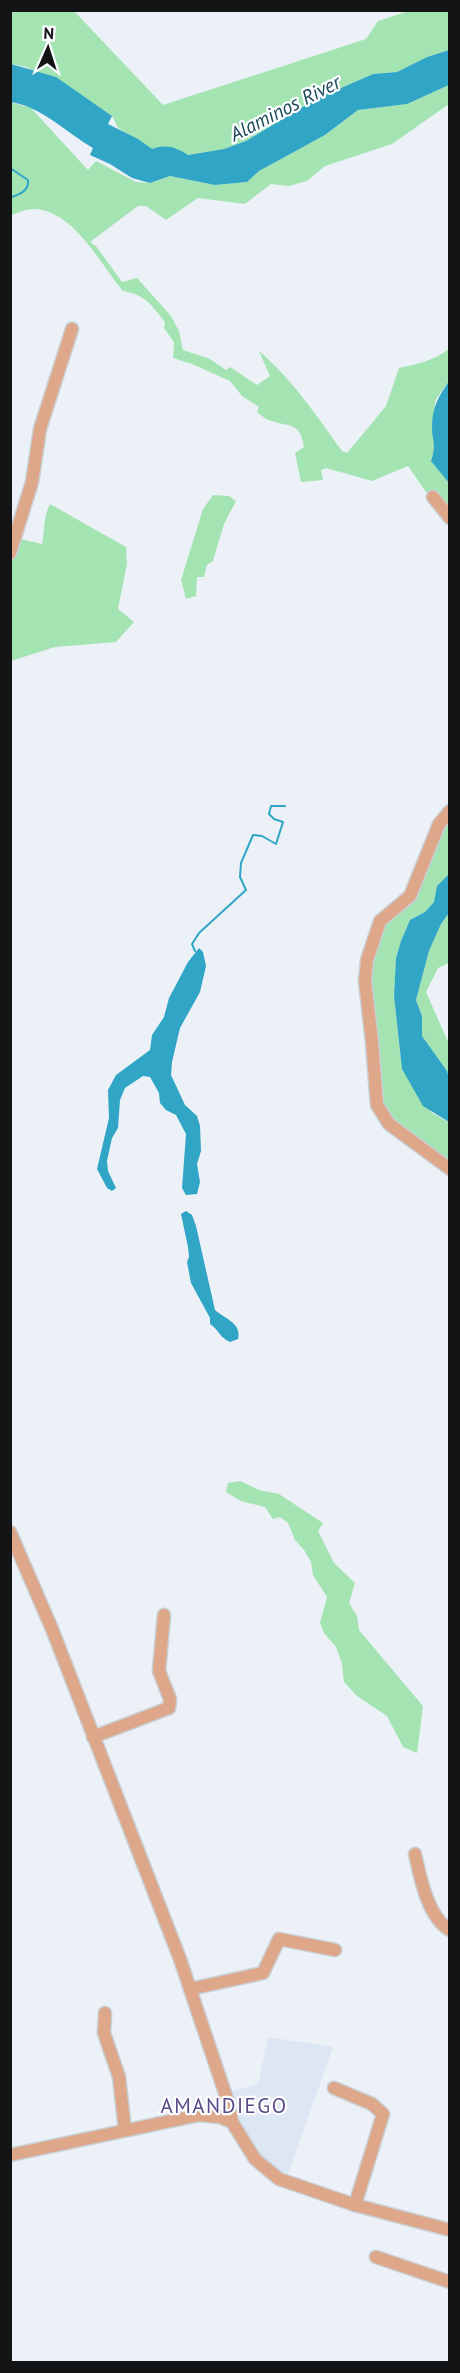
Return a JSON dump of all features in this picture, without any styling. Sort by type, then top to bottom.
[{"type":"street","points":[[10,553],[32,482],[40,429],[72,329]]},
{"type":"street","points":[[433,497],[450,518]]},
{"type":"street","points":[[450,811],[439,824],[410,896],[380,921],[364,981],[372,1042],[376,1105],[389,1124],[450,1168]]},
{"type":"street","points":[[10,1532],[52,1629],[190,1989],[229,2105],[232,2122],[255,2159],[279,2179],[355,2205],[450,2230]]},
{"type":"street","points":[[93,1737],[169,1708],[170,1699],[159,1671],[164,1615]]},
{"type":"street","points":[[415,1854],[421,1882],[429,1902],[437,1918],[450,1930]]},
{"type":"street","points":[[190,1989],[263,1973],[279,1939],[335,1950]]},
{"type":"street","points":[[105,2013],[105,2033],[119,2077],[125,2130]]},
{"type":"street","points":[[334,2088],[372,2104],[383,2114],[355,2205]]},
{"type":"street","points":[[10,2155],[199,2115],[220,2117],[232,2122]]},
{"type":"street","points":[[376,2258],[450,2282]]},
{"type":"shaded area","points":[[268,2037],[333,2047],[286,2180],[276,2176],[240,2131],[226,2093],[258,2084]]},
{"type":"green space","points":[[11,11],[74,11],[163,105],[366,39],[378,21],[408,11],[449,11],[449,50],[427,57],[397,72],[373,74],[316,99],[246,141],[224,149],[187,155],[170,147],[152,150],[118,128],[112,116],[86,99],[26,67],[11,64]]},
{"type":"green space","points":[[449,85],[449,104],[392,144],[325,166],[307,181],[289,186],[271,184],[245,204],[198,198],[166,220],[146,206],[138,206],[90,242],[96,246],[122,282],[137,278],[171,316],[179,331],[183,350],[210,359],[226,370],[230,367],[257,385],[270,376],[259,351],[293,386],[342,451],[347,453],[386,406],[399,368],[432,359],[449,349],[449,381],[436,399],[434,409],[432,428],[435,446],[431,460],[449,483],[449,514],[435,505],[408,466],[372,481],[326,468],[321,470],[323,480],[301,482],[295,453],[304,447],[300,433],[296,429],[263,417],[257,412],[259,407],[242,396],[230,381],[173,358],[174,342],[164,328],[165,322],[142,298],[123,291],[84,240],[61,218],[47,211],[33,209],[11,215],[10,102],[31,108],[88,170],[96,161],[136,182],[150,183],[170,176],[215,185],[247,182],[259,171],[325,135],[358,110],[407,104]]},
{"type":"green space","points":[[213,495],[229,496],[236,501],[224,524],[213,561],[207,565],[204,577],[197,577],[196,596],[186,599],[181,580],[203,509]]},
{"type":"green space","points":[[50,504],[126,547],[127,564],[118,609],[134,622],[116,642],[55,647],[11,661],[11,563],[17,538],[42,544],[45,518]]},
{"type":"green space","points":[[449,817],[449,874],[434,902],[425,912],[410,920],[396,958],[394,996],[402,1069],[432,1113],[449,1122],[449,1166],[383,1114],[366,987],[381,925],[405,905]]},
{"type":"green space","points":[[449,913],[449,963],[438,968],[426,992],[449,1044],[449,1078],[447,1071],[422,1036],[422,1016],[416,1000],[429,951],[441,924]]},
{"type":"green space","points":[[240,1481],[259,1490],[279,1494],[323,1523],[318,1531],[334,1563],[355,1583],[349,1603],[357,1616],[359,1630],[423,1706],[417,1753],[403,1747],[387,1716],[357,1696],[344,1682],[342,1664],[336,1647],[324,1633],[320,1623],[327,1597],[313,1575],[311,1562],[295,1540],[288,1523],[280,1517],[273,1519],[265,1507],[241,1501],[226,1492],[228,1483]]},
{"type":"water","points":[[449,50],[449,85],[407,104],[358,110],[325,135],[259,171],[247,182],[215,185],[170,176],[150,183],[132,178],[90,155],[93,148],[44,115],[11,102],[11,64],[56,77],[112,116],[108,124],[152,149],[171,147],[188,155],[224,149],[246,141],[316,99],[373,74],[397,72],[427,57]]},
{"type":"water","points":[[449,381],[450,483],[431,461],[434,446],[433,413]]},
{"type":"water","points":[[449,874],[449,913],[441,924],[429,951],[416,1000],[422,1016],[422,1036],[447,1071],[449,1078],[449,1122],[423,1106],[402,1069],[394,996],[396,958],[410,920],[425,912],[434,902],[437,886]]},
{"type":"water","points":[[199,948],[203,952],[206,966],[200,992],[180,1028],[171,1075],[185,1105],[197,1116],[200,1126],[201,1151],[197,1164],[200,1182],[197,1194],[186,1195],[182,1188],[186,1134],[176,1115],[166,1110],[160,1103],[159,1093],[150,1077],[143,1076],[125,1088],[120,1100],[118,1128],[112,1138],[107,1161],[108,1171],[116,1188],[112,1191],[107,1188],[97,1169],[109,1118],[108,1090],[116,1075],[150,1050],[152,1035],[164,1017],[169,998],[188,962]]},
{"type":"water","points":[[186,1211],[192,1215],[196,1226],[215,1310],[235,1325],[239,1334],[238,1339],[230,1342],[210,1324],[210,1318],[191,1283],[187,1262],[188,1247],[181,1214]]},
{"type":"waterway","points":[[10,168],[28,180],[25,189],[10,198]]},
{"type":"waterway","points":[[195,951],[192,944],[199,933],[246,890],[240,877],[241,863],[253,835],[262,836],[276,844],[283,822],[274,819],[269,814],[271,806],[285,806]]},
{"type":"district","name":"AMANDIEGO","points":[[224,2106]]},
{"type":"water label","name":"Alaminos River","points":[[285,108]]}]
